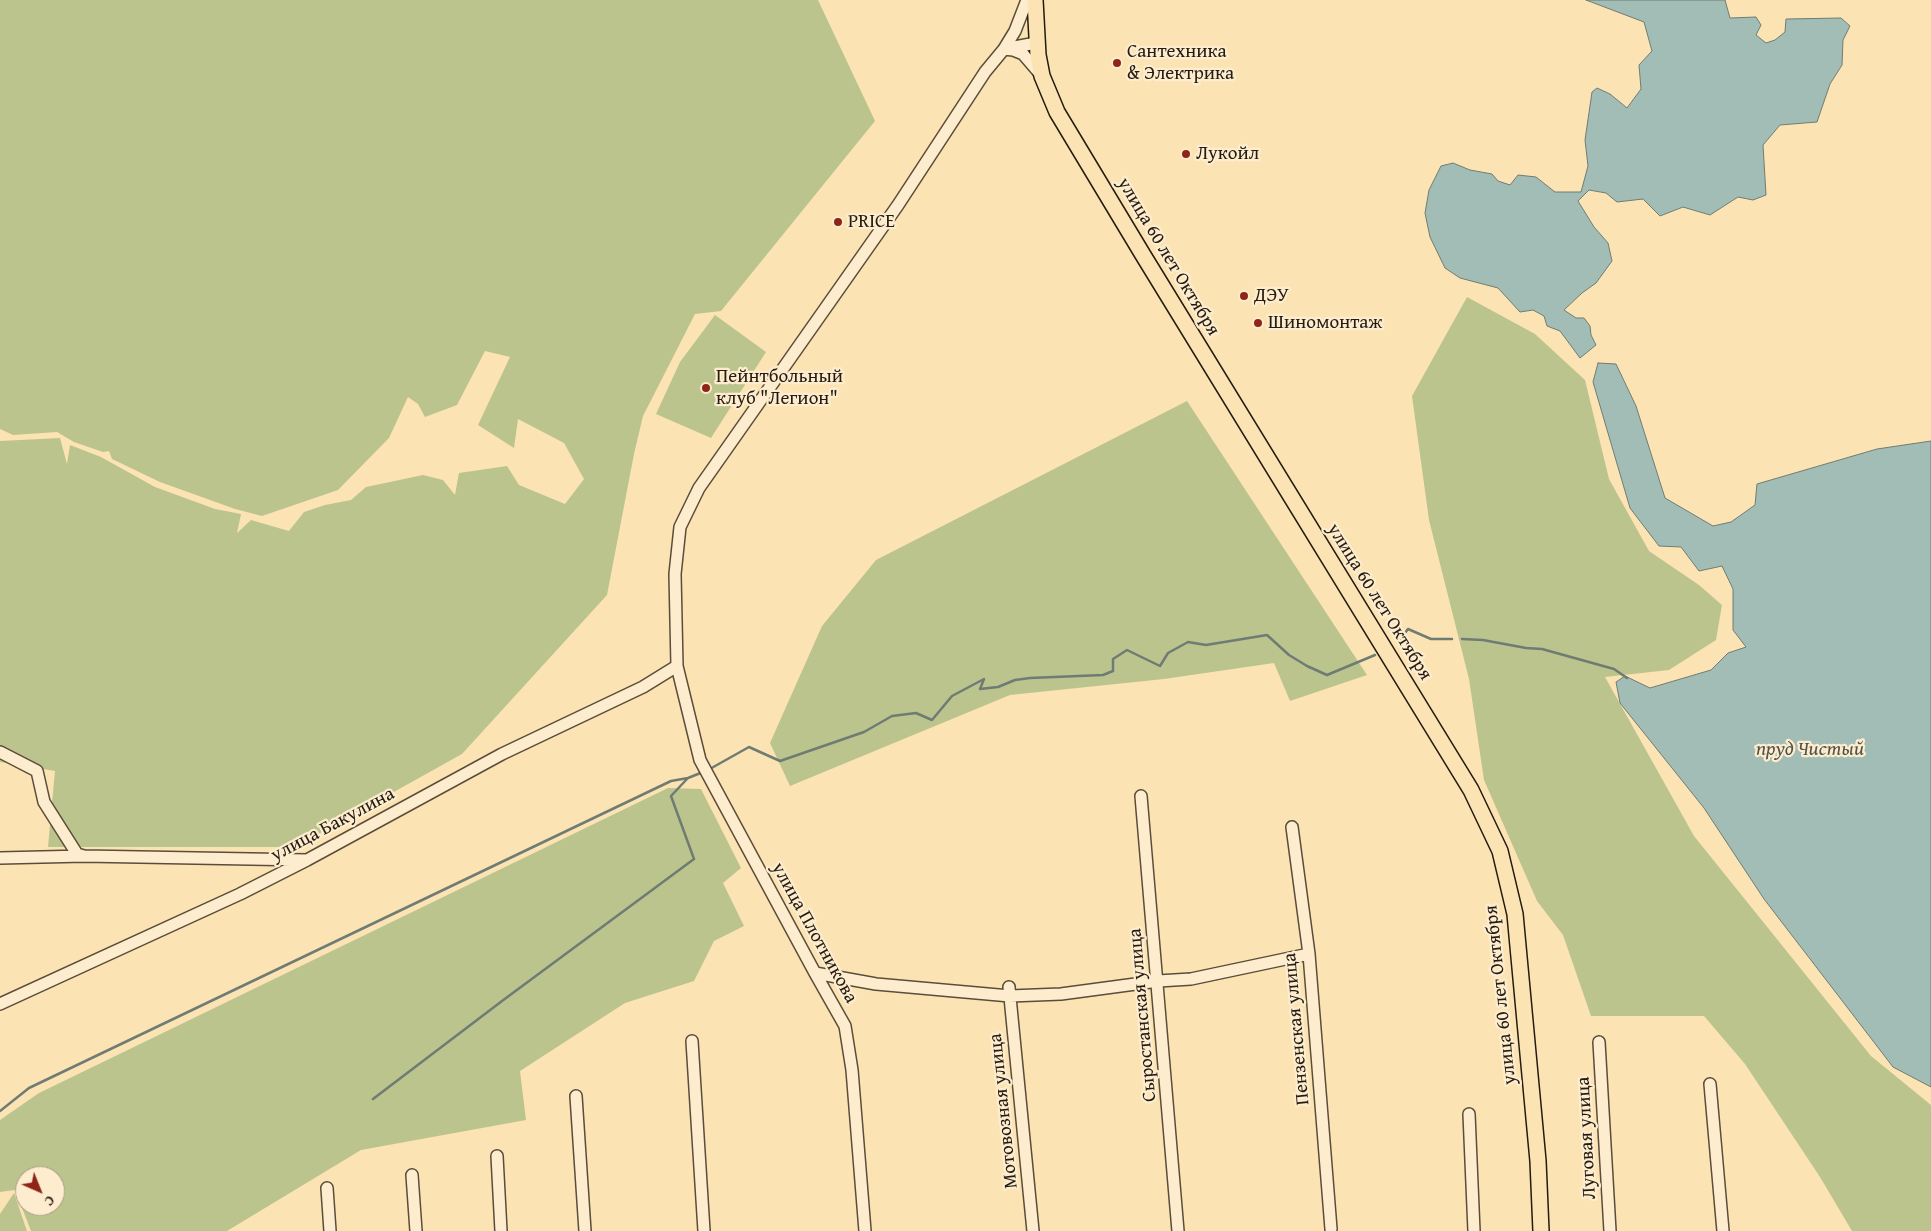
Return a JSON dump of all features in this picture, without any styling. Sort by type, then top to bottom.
[{"type":"main road","name":"улица 60 лет Октября","points":[[1034,0],[1036,43],[1042,76],[1057,112],[1142,255],[1471,790],[1500,851],[1516,923],[1538,1161],[1540,1231]]},
{"type":"street","points":[[677,666],[674,574],[680,527],[699,488],[898,205],[985,72],[1004,49],[1016,31],[1028,0]]},
{"type":"street","points":[[1004,49],[1036,43]]},
{"type":"street","points":[[1004,49],[1023,54],[1042,76]]},
{"type":"street","name":"улица Бакулина","points":[[0,1004],[240,894],[307,860],[502,754],[643,687],[677,666]]},
{"type":"street","name":"улица Плотникова","points":[[677,666],[700,760],[845,1026],[852,1070],[865,1231]]},
{"type":"street","points":[[0,752],[37,771],[44,802],[77,854],[84,856]]},
{"type":"street","name":"Сыростанская улица","points":[[1141,796],[1178,1231]]},
{"type":"street","name":"Пензенская улица","points":[[1292,827],[1308,954],[1331,1229]]},
{"type":"street","points":[[0,858],[84,856],[307,860]]},
{"type":"street","points":[[815,973],[876,984],[1061,994],[1158,981],[1191,979],[1308,954]]},
{"type":"street","name":"Мотовозная улица","points":[[1010,992],[1033,1231]]},
{"type":"street","points":[[692,1040],[704,1231]]},
{"type":"street","name":"Луговая улица","points":[[1599,1042],[1610,1231]]},
{"type":"street","points":[[1710,1084],[1723,1231]]},
{"type":"street","points":[[576,1096],[585,1231]]},
{"type":"street","points":[[1469,1114],[1474,1231]]},
{"type":"street","points":[[497,1156],[501,1231]]},
{"type":"street","points":[[412,1175],[416,1231]]},
{"type":"street","points":[[327,1188],[330,1231]]},
{"type":"green space","points":[[0,0],[818,0],[875,121],[721,311],[695,314],[643,416],[607,595],[462,754],[295,847],[48,847],[55,771],[0,762],[0,441],[60,438],[67,464],[70,445],[101,457],[155,487],[215,509],[241,514],[237,533],[251,520],[289,531],[304,512],[325,505],[351,500],[366,487],[423,475],[443,480],[455,495],[459,473],[507,466],[519,485],[565,504],[584,479],[564,443],[518,419],[514,448],[478,425],[510,357],[485,351],[457,405],[425,417],[418,404],[408,397],[389,438],[338,490],[262,516],[235,509],[160,482],[112,459],[109,451],[103,452],[74,442],[57,432],[13,435],[0,429]]},
{"type":"green space","points":[[1467,297],[1535,334],[1585,380],[1609,479],[1649,551],[1699,585],[1722,605],[1716,640],[1669,670],[1605,677],[1694,836],[1871,1056],[1931,1105],[1931,1231],[1852,1231],[1820,1177],[1745,1064],[1704,1016],[1591,1016],[1563,935],[1537,901],[1484,780],[1469,679],[1429,520],[1412,396]]},
{"type":"green space","name":"Пейнтбольный клуб \"Легион\"","points":[[715,315],[766,352],[711,438],[656,414],[680,362]]},
{"type":"green space","points":[[1187,401],[1367,675],[1290,701],[1274,663],[1164,679],[1010,695],[790,786],[770,743],[822,626],[876,560]]},
{"type":"green space","points":[[668,788],[701,789],[741,868],[723,883],[744,926],[714,941],[694,981],[625,1003],[520,1071],[526,1120],[361,1150],[227,1231],[31,1231],[25,1216],[65,1216],[65,1166],[15,1166],[15,1190],[0,1192],[0,1120],[39,1093]]},
{"type":"green space","points":[[14,1193],[15,1216],[22,1216],[27,1231],[0,1231],[0,1214]]},
{"type":"water","points":[[1586,0],[1725,0],[1730,18],[1756,17],[1761,25],[1756,35],[1766,43],[1775,40],[1785,32],[1786,19],[1841,18],[1850,26],[1843,40],[1842,65],[1830,84],[1817,122],[1780,125],[1763,145],[1766,195],[1753,200],[1738,197],[1710,215],[1683,207],[1660,216],[1643,199],[1617,202],[1606,193],[1589,190],[1578,201],[1594,227],[1608,243],[1612,261],[1596,283],[1564,310],[1576,318],[1584,318],[1590,326],[1591,335],[1596,345],[1580,358],[1560,331],[1547,326],[1544,316],[1533,310],[1520,312],[1498,288],[1460,278],[1445,268],[1430,237],[1425,213],[1429,190],[1441,166],[1453,163],[1470,170],[1492,174],[1498,181],[1510,185],[1518,175],[1536,177],[1555,192],[1581,192],[1588,166],[1585,140],[1592,92],[1597,88],[1610,94],[1627,108],[1641,89],[1639,65],[1652,51],[1644,22]]},
{"type":"water","name":"пруд Чистый","points":[[1598,363],[1616,364],[1636,406],[1665,498],[1713,526],[1731,522],[1755,505],[1757,484],[1877,449],[1931,441],[1931,1087],[1893,1067],[1764,899],[1704,808],[1620,703],[1616,682],[1625,676],[1650,688],[1711,670],[1728,653],[1746,647],[1733,630],[1733,589],[1722,566],[1699,571],[1681,547],[1659,546],[1630,508],[1593,382]]},
{"type":"waterway","points":[[1398,642],[1408,629],[1431,639],[1452,639]]},
{"type":"waterway","points":[[708,770],[749,747],[780,761],[864,732],[892,716],[916,713],[932,720],[952,696],[984,679],[980,689],[998,687],[1015,680],[1030,678],[1103,675],[1113,671],[1113,659],[1127,650],[1160,666],[1168,653],[1188,642],[1206,645],[1267,635],[1289,655],[1327,675],[1375,655]]},
{"type":"waterway","points":[[1462,639],[1483,640],[1542,649],[1614,669],[1627,678]]},
{"type":"waterway","points":[[0,1111],[29,1088],[671,781],[688,778],[703,772]]},
{"type":"waterway","points":[[373,1099],[694,859],[671,796],[687,779]]},
{"type":"place","name":"Сантехника & Электрика","points":[[1117,63]]},
{"type":"place","name":"Лукойл","points":[[1186,154]]},
{"type":"place","name":"PRICE","points":[[838,222]]},
{"type":"place","name":"ДЭУ","points":[[1244,296]]},
{"type":"place","name":"Шиномонтаж","points":[[1258,323]]},
{"type":"place","name":"Пейнтбольный клуб \"Легион\"","points":[[706,388]]}]
